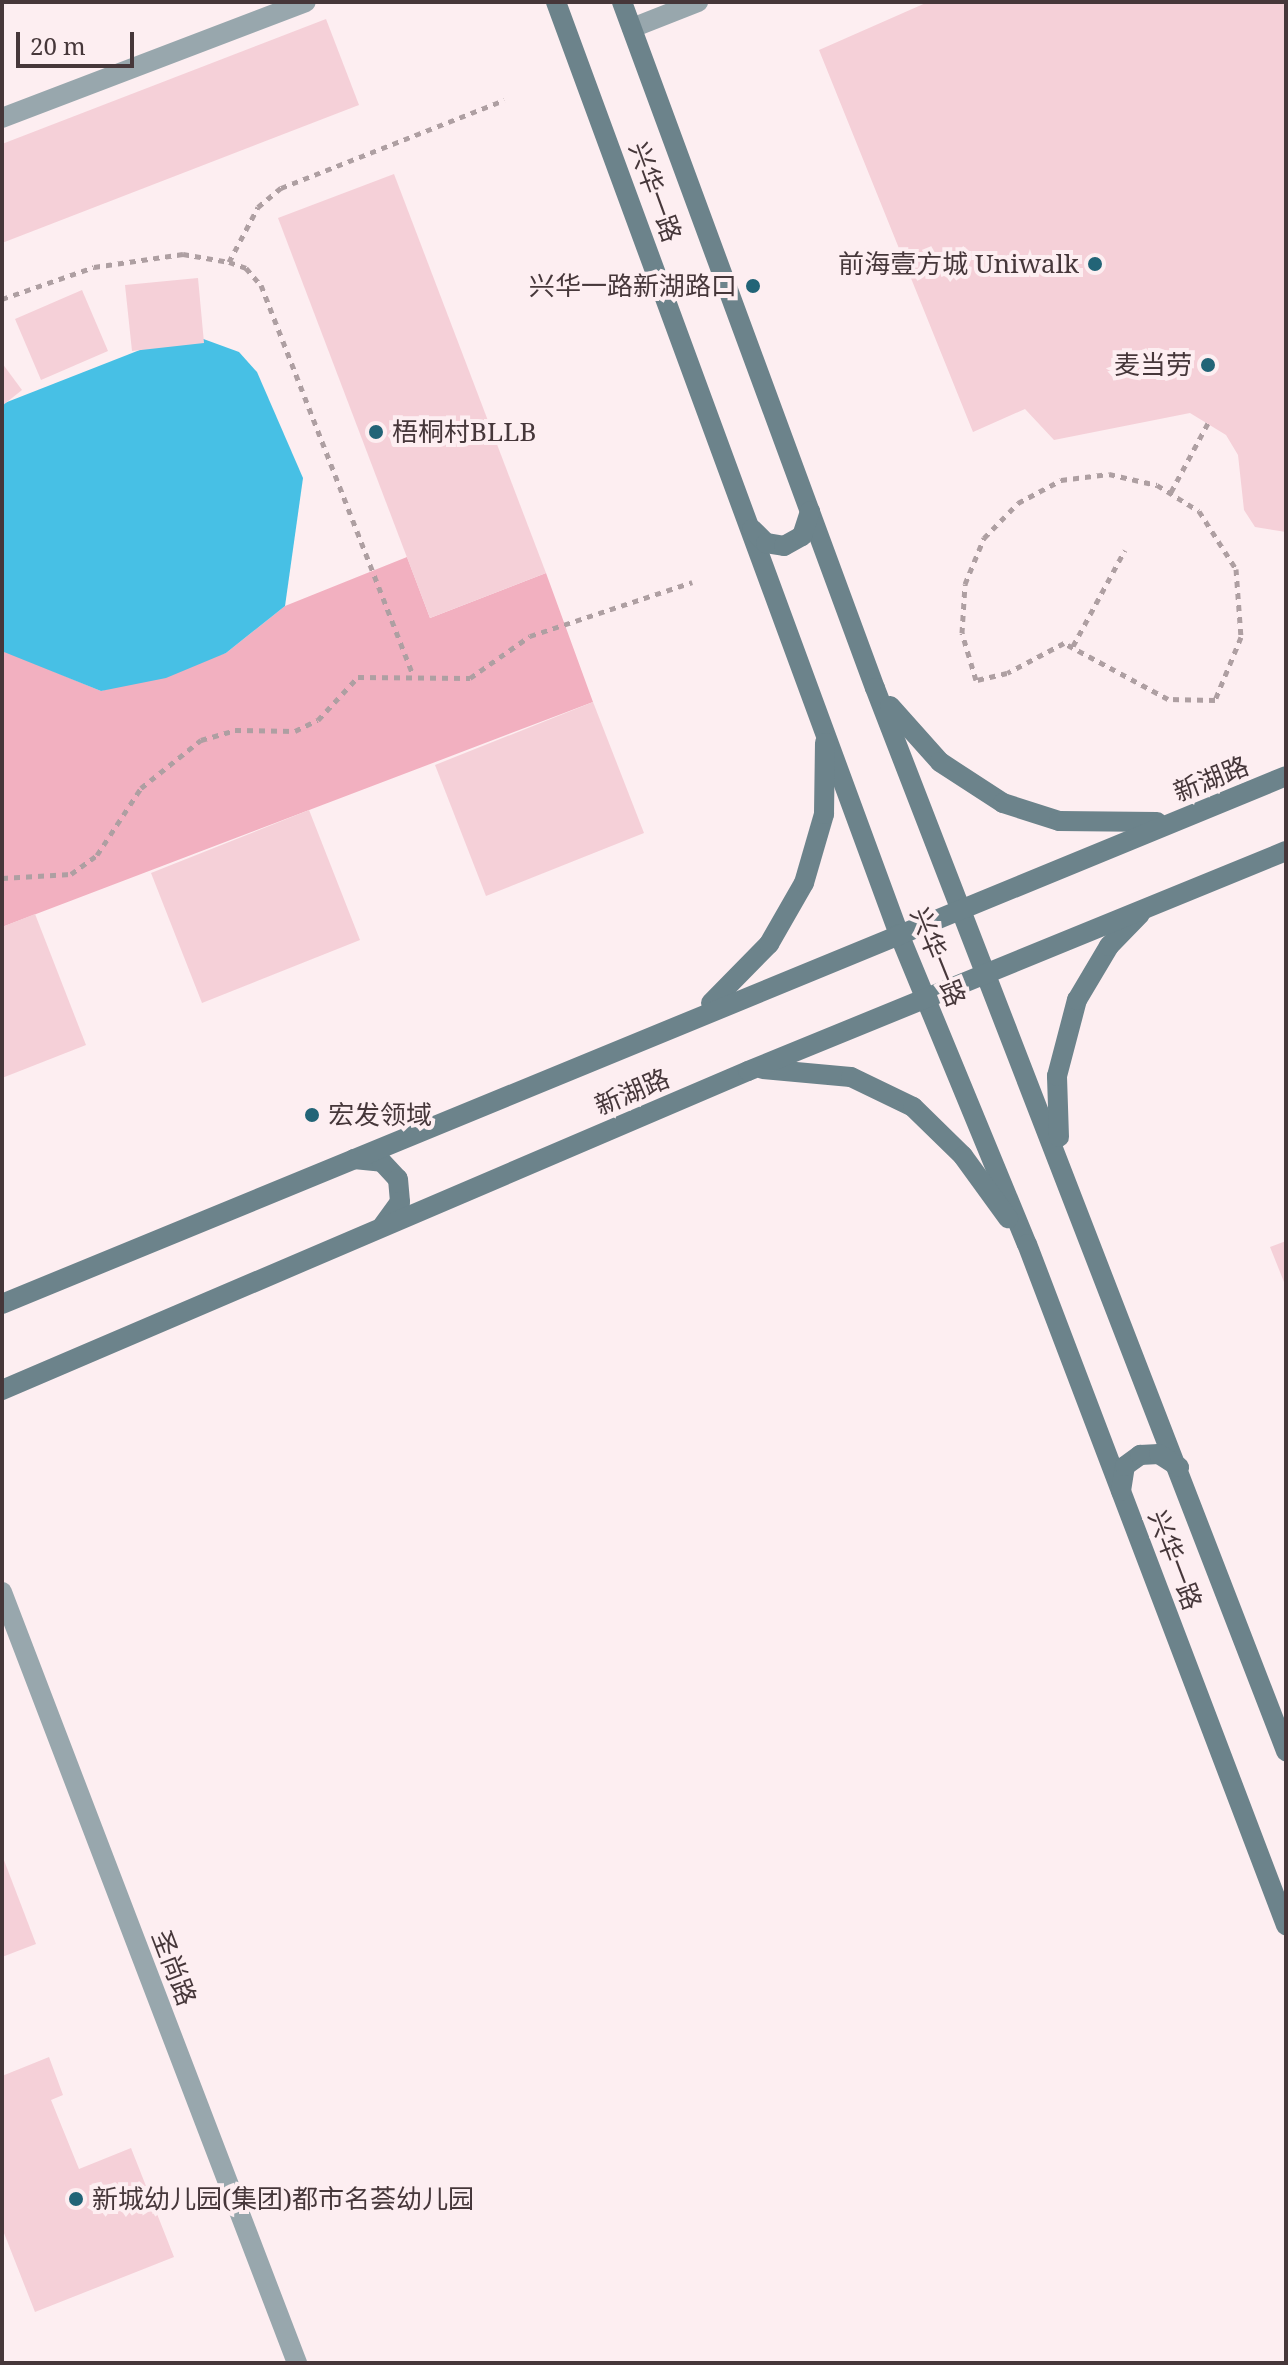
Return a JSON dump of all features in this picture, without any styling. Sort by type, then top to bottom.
[{"type":"main road","name":"兴华一路","points":[[556,2],[899,934],[1027,1244],[1286,1925]]},
{"type":"main road","name":"兴华一路","points":[[622,2],[875,688],[1061,1157],[1286,1751]]},
{"type":"main road","points":[[752,529],[766,543],[784,546],[802,536],[810,511]]},
{"type":"main road","points":[[875,688],[940,762],[1003,803],[1059,821],[1103,826],[1192,815]]},
{"type":"main road","points":[[692,1018],[762,954],[804,883],[824,814],[818,708]]},
{"type":"main road","name":"新湖路","points":[[2,1304],[1286,776]]},
{"type":"main road","name":"新湖路","points":[[2,1390],[748,1071],[1286,851]]},
{"type":"main road","points":[[1061,1157],[1057,1076],[1064,1036],[1092,971],[1151,904]]},
{"type":"main road","points":[[748,1071],[817,1069],[861,1081],[913,1107],[963,1156],[1027,1244]]},
{"type":"main road","points":[[350,1159],[382,1162],[398,1179],[395,1213],[377,1229]]},
{"type":"main road","points":[[1121,1493],[1125,1466],[1140,1455],[1159,1454],[1179,1467]]},
{"type":"street","points":[[2,118],[306,2]]},
{"type":"street","points":[[632,28],[698,2]]},
{"type":"street","name":"圣尚路","points":[[2,1592],[297,2363]]},
{"type":"path","points":[[229,262],[258,207],[281,188],[504,100]]},
{"type":"path","points":[[2,299],[94,267],[183,254],[246,268],[261,285],[412,673]]},
{"type":"path","points":[[1171,492],[1209,421]]},
{"type":"path","points":[[1109,474],[1171,492],[1220,538],[1243,602],[1241,637],[1215,700],[1168,699],[1073,646],[1056,646],[1007,673],[976,680],[963,621],[965,584],[984,538],[1018,503],[1061,480],[1109,474]]},
{"type":"path","points":[[1073,646],[1125,550]]},
{"type":"path","points":[[2,878],[71,874],[97,855],[141,788],[201,740],[235,730],[295,731],[318,720],[358,677],[412,673],[470,678],[530,636],[692,582]]},
{"type":"shaded area","points":[[407,557],[430,618],[546,573],[593,702],[2,927],[2,650],[101,691],[226,653],[285,606]]},
{"type":"water","points":[[198,337],[239,352],[257,372],[303,478],[285,606],[226,653],[166,678],[101,691],[4,652],[2,404],[150,346]]},
{"type":"building","name":"前海壹方城 Uniwalk","points":[[928,2],[1286,2],[1286,532],[1255,527],[1244,510],[1238,455],[1226,435],[1190,413],[1054,440],[1025,409],[973,432],[819,50]]},
{"type":"building","points":[[326,19],[359,105],[2,243],[2,144]]},
{"type":"building","points":[[394,174],[546,573],[430,618],[278,218]]},
{"type":"building","points":[[198,278],[204,343],[132,351],[125,285]]},
{"type":"building","points":[[82,290],[108,351],[41,380],[15,319]]},
{"type":"building","points":[[2,363],[22,390],[2,406]]},
{"type":"building","points":[[593,702],[644,833],[486,896],[435,765]]},
{"type":"building","points":[[309,810],[360,940],[202,1003],[151,873]]},
{"type":"building","points":[[35,914],[86,1045],[2,1078],[2,927]]},
{"type":"building","points":[[1286,1241],[1286,1287],[1270,1247]]},
{"type":"building","points":[[2,1855],[36,1944],[2,1957]]},
{"type":"building","name":"新城幼儿园(集团)都市名荟幼儿园","points":[[49,2057],[63,2095],[51,2100],[79,2169],[131,2148],[174,2257],[35,2312],[2,2228],[2,2076]]},
{"type":"place","name":"前海壹方城 Uniwalk","points":[[1095,264]]},
{"type":"place","name":"兴华一路新湖路口","points":[[753,286]]},
{"type":"place","name":"麦当劳","points":[[1208,365]]},
{"type":"place","name":"梧桐村BLLB","points":[[376,432]]},
{"type":"place","name":"宏发领域","points":[[312,1115]]},
{"type":"place","name":"新城幼儿园(集团)都市名荟幼儿园","points":[[76,2199]]}]
